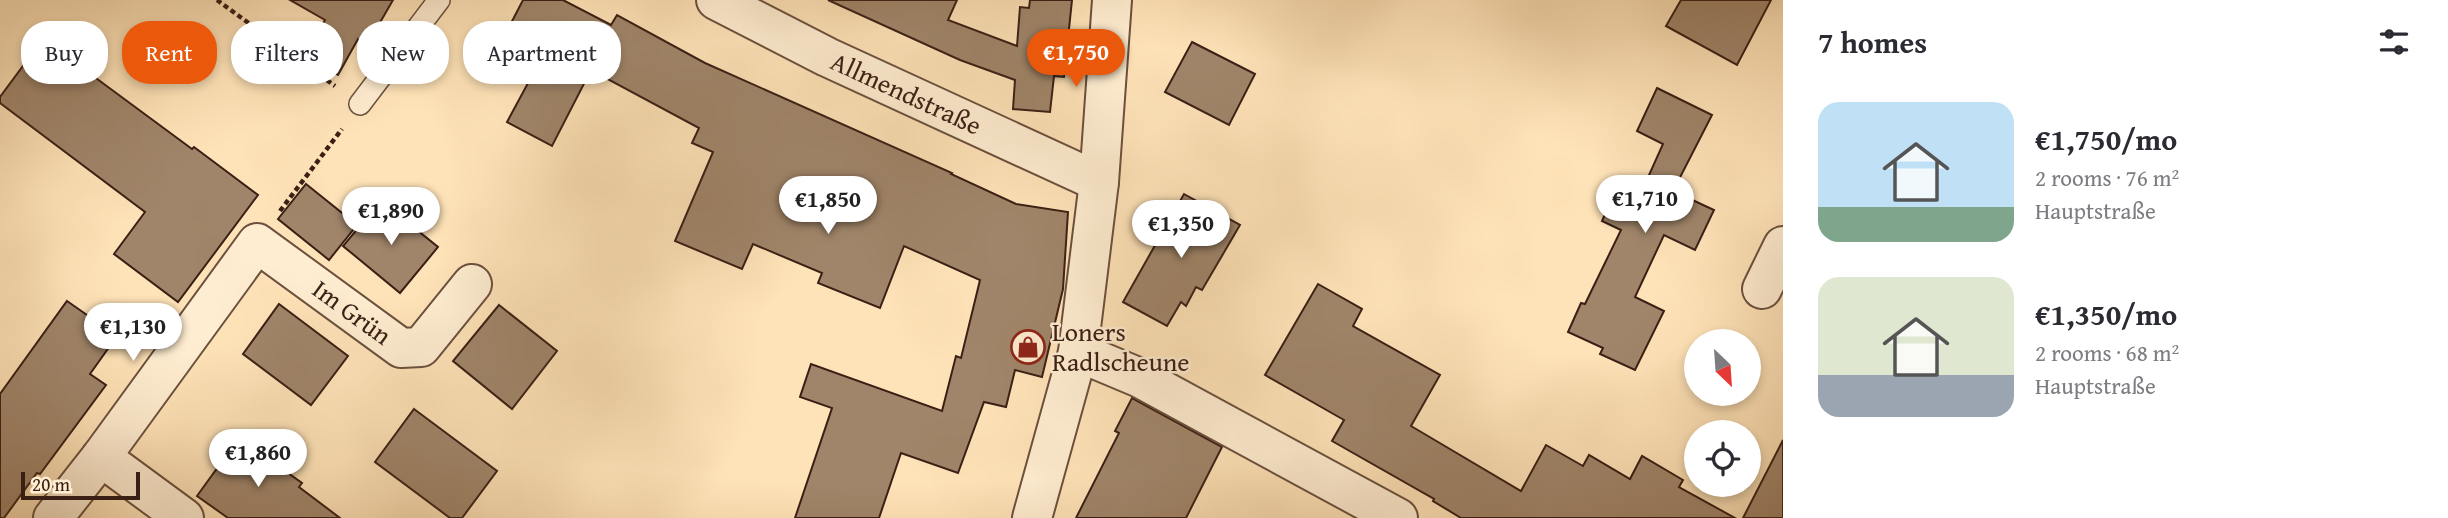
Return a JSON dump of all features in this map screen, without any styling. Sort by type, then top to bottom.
[{"type":"street","name":"Allmendstraße","points":[[716,0],[827,57],[1099,182]]},
{"type":"street","points":[[1032,518],[1078,352],[1099,182],[1112,0]]},
{"type":"street","points":[[54,518],[257,243]]},
{"type":"street","name":"Im Grün","points":[[257,243],[401,348],[421,347],[472,284]]},
{"type":"street","points":[[1762,289],[1783,246]]},
{"type":"street","points":[[1078,352],[1140,377],[1398,518]]},
{"type":"street","points":[[101,457],[184,518]]},
{"type":"lane","points":[[360,104],[439,0]]},
{"type":"path","points":[[216,0],[360,104],[257,243]]},
{"type":"building","points":[[290,0],[393,0],[381,21],[357,21],[357,41],[343,66],[343,21],[325,20]]},
{"type":"building","points":[[523,0],[563,0],[603,21],[512,21]]},
{"type":"building","points":[[828,0],[957,0],[948,20],[1017,46],[1020,7],[1029,8],[1030,0],[1072,0],[1064,77],[1054,76],[1050,112],[1013,109],[1015,80],[960,60]]},
{"type":"building","points":[[1681,0],[1771,0],[1737,65],[1666,26]]},
{"type":"building","points":[[617,15],[705,63],[1016,204],[1068,212],[1063,289],[1042,377],[1015,370],[1006,407],[984,402],[958,473],[901,453],[879,518],[795,518],[832,408],[800,397],[811,364],[942,411],[956,356],[961,358],[980,280],[904,246],[880,308],[818,283],[822,273],[753,244],[742,269],[675,241],[713,152],[692,143],[699,128],[617,84],[621,84],[621,21],[613,21]]},
{"type":"building","points":[[1192,42],[1255,74],[1229,125],[1165,92]]},
{"type":"building","points":[[21,69],[21,84],[104,84],[258,195],[178,302],[114,254],[145,212],[0,103],[0,97]]},
{"type":"building","points":[[528,84],[584,84],[552,146],[507,122]]},
{"type":"building","points":[[1657,88],[1712,115],[1673,191],[1714,210],[1695,250],[1664,235],[1635,297],[1664,311],[1635,370],[1600,354],[1603,348],[1568,332],[1581,303],[1585,304],[1621,230],[1602,221],[1615,192],[1637,202],[1663,144],[1637,131]]},
{"type":"building","points":[[306,184],[357,225],[329,260],[278,219]]},
{"type":"building","points":[[1184,194],[1240,225],[1202,290],[1196,287],[1186,306],[1181,302],[1167,326],[1123,302]]},
{"type":"building","points":[[381,201],[438,247],[400,293],[343,246]]},
{"type":"building","points":[[1318,284],[1362,309],[1353,326],[1440,375],[1411,426],[1521,491],[1546,445],[1583,466],[1589,455],[1630,479],[1642,456],[1683,480],[1679,487],[1684,490],[1684,497],[1697,497],[1735,518],[1461,518],[1433,501],[1434,499],[1332,441],[1344,420],[1265,375]]},
{"type":"building","points":[[67,301],[117,336],[90,374],[106,385],[40,474],[37,473],[4,518],[0,518],[0,394]]},
{"type":"building","points":[[279,304],[348,356],[311,405],[243,354]]},
{"type":"building","points":[[499,305],[557,351],[512,409],[453,361]]},
{"type":"building","points":[[1132,398],[1222,447],[1186,518],[1076,518],[1119,433],[1115,431]]},
{"type":"building","points":[[414,409],[497,471],[462,518],[450,518],[375,462]]},
{"type":"building","points":[[239,438],[302,483],[299,487],[340,518],[228,518],[197,496]]},
{"type":"building","points":[[1783,440],[1783,518],[1743,518],[1754,497],[1761,497],[1761,483]]},
{"type":"place","name":"Loners Radlscheune","points":[[1028,347]]}]
